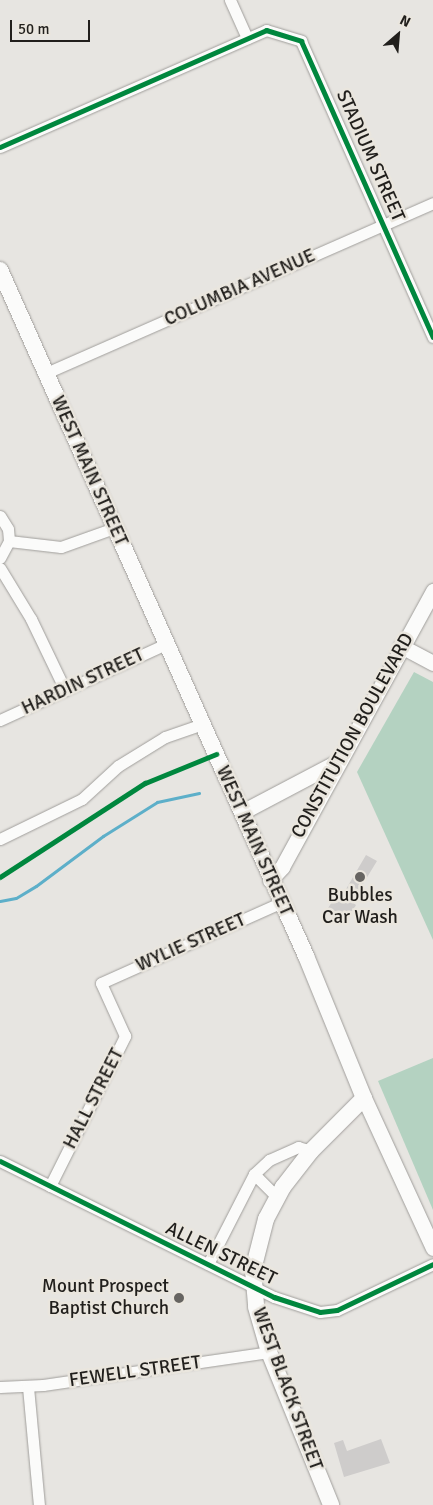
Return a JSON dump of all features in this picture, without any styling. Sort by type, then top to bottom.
[{"type":"main road","name":"WEST MAIN STREET","points":[[0,270],[242,812],[364,1098]]},
{"type":"main road","name":"WEST BLACK STREET","points":[[331,1505],[269,1352],[253,1286],[260,1236],[277,1197],[311,1151],[364,1098]]},
{"type":"street","points":[[230,0],[247,38]]},
{"type":"street","name":"STADIUM STREET","points":[[0,147],[266,30],[302,41],[433,337]]},
{"type":"street","name":"COLUMBIA AVENUE","points":[[46,373],[433,203]]},
{"type":"street","points":[[0,516],[8,529],[8,542],[0,558]]},
{"type":"street","points":[[8,542],[60,546],[114,528]]},
{"type":"street","points":[[0,568],[31,619],[65,690]]},
{"type":"street","name":"CONSTITUTION BOULEVARD","points":[[270,880],[282,867],[337,762],[433,591]]},
{"type":"street","name":"HARDIN STREET","points":[[0,720],[166,644]]},
{"type":"street","points":[[401,646],[433,664]]},
{"type":"street","points":[[0,839],[82,799],[118,766],[165,737],[202,724]]},
{"type":"street","points":[[242,812],[337,762]]},
{"type":"street","name":"WYLIE STREET","points":[[101,983],[280,903]]},
{"type":"street","name":"HALL STREET","points":[[50,1186],[125,1036],[101,983]]},
{"type":"street","name":"WEST MAIN STREET","points":[[364,1098],[433,1248]]},
{"type":"street","points":[[208,1264],[254,1174],[286,1151],[298,1146],[311,1151]]},
{"type":"street","name":"ALLEN STREET","points":[[0,1161],[253,1286],[320,1312],[337,1310],[433,1264]]},
{"type":"street","points":[[254,1174],[277,1197]]},
{"type":"street","name":"FEWELL STREET","points":[[0,1387],[28,1387],[269,1352]]},
{"type":"street","points":[[28,1387],[39,1505]]},
{"type":"green space","points":[[414,672],[433,682],[433,940],[357,772]]},
{"type":"green space","points":[[433,1058],[433,1210],[378,1081]]},
{"type":"building","name":"Bubbles Car Wash","points":[[366,855],[377,861],[352,902],[356,905],[348,919],[328,908],[338,893],[342,896]]},
{"type":"building","points":[[381,1439],[390,1463],[344,1477],[334,1443],[343,1440],[347,1451]]},
{"type":"waterway","points":[[0,901],[16,898],[36,886],[103,836],[157,802],[199,793]]},
{"type":"cycle path","points":[[0,147],[266,30],[301,41],[433,337]]},
{"type":"cycle path","points":[[0,877],[145,783],[216,754]]},
{"type":"cycle path","points":[[0,1161],[274,1297],[320,1312],[337,1310],[433,1264]]},
{"type":"place","name":"Bubbles Car Wash","points":[[360,877]]},
{"type":"place","name":"Mount Prospect Baptist Church","points":[[179,1298]]}]
